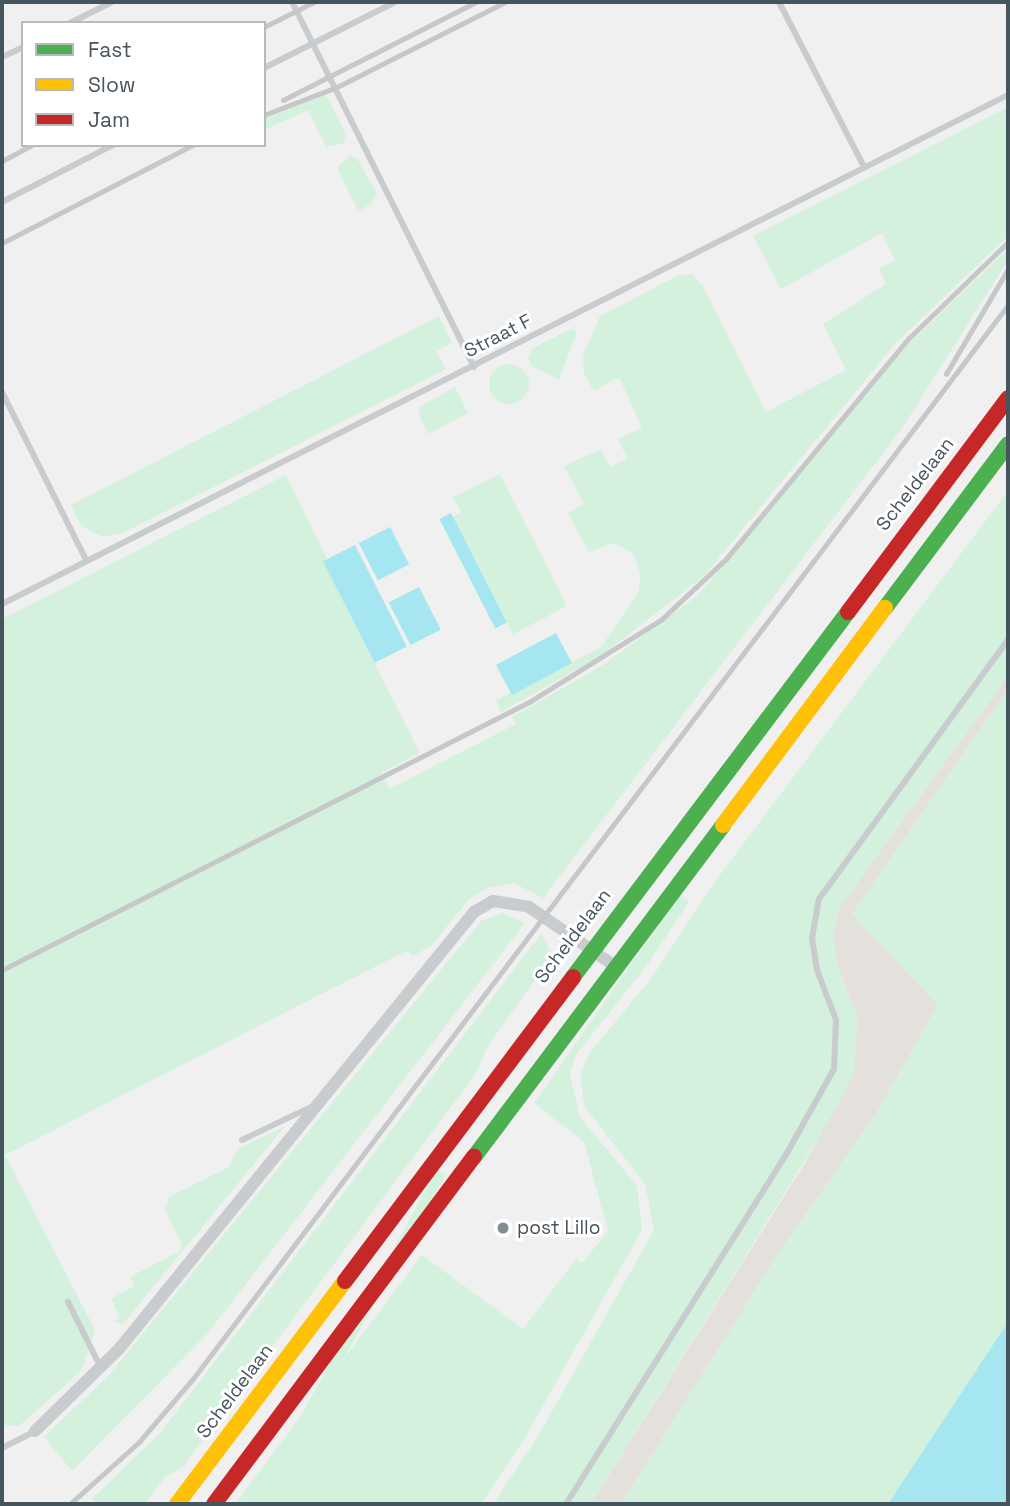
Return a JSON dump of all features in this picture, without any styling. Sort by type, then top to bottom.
[{"type":"main road","name":"Scheldelaan","points":[[177,1504],[590,949],[1008,398]]},
{"type":"main road","points":[[214,1504],[1008,444]]},
{"type":"street","points":[[34,1431],[101,1368],[474,912],[493,901],[529,907],[615,966]]},
{"type":"lane","points":[[74,21],[112,2]]},
{"type":"lane","points":[[292,2],[474,367]]},
{"type":"lane","points":[[266,67],[395,2]]},
{"type":"lane","points":[[779,2],[863,167]]},
{"type":"lane","points":[[2,57],[21,48]]},
{"type":"lane","name":"Straat F","points":[[2,604],[1008,95]]},
{"type":"lane","points":[[2,202],[109,147]]},
{"type":"lane","points":[[2,391],[86,561]]},
{"type":"lane","points":[[566,1504],[787,1153],[834,1069],[836,1020],[817,970],[812,938],[819,899],[1008,640]]},
{"type":"lane","points":[[242,1140],[319,1103]]},
{"type":"lane","points":[[68,1303],[101,1368]]},
{"type":"lane","points":[[2,1448],[34,1431]]},
{"type":"green space","points":[[326,94],[346,134],[344,143],[326,147],[308,110],[266,129],[266,118]]},
{"type":"green space","points":[[1008,107],[1008,236],[895,344],[704,576],[602,655],[501,712],[496,700],[601,647],[638,593],[641,576],[634,554],[613,543],[589,552],[568,513],[584,504],[564,466],[601,449],[610,467],[627,458],[618,439],[642,428],[619,377],[594,391],[584,374],[583,356],[600,316],[677,276],[692,274],[702,285],[766,412],[846,370],[823,324],[886,284],[879,268],[895,261],[882,233],[781,289],[753,236]]},
{"type":"green space","points":[[350,155],[357,158],[377,194],[370,205],[358,211],[337,168]]},
{"type":"green space","points":[[1008,249],[1008,260],[903,427],[543,898],[514,883],[488,888],[469,899],[432,945],[413,956],[406,951],[5,1155],[95,1330],[82,1370],[19,1426],[2,1425],[2,619],[286,475],[327,559],[323,561],[420,753],[381,773],[389,789],[516,724],[512,717],[603,665],[698,595],[900,352]]},
{"type":"green space","points":[[439,316],[452,343],[436,351],[446,369],[123,533],[103,537],[81,526],[71,505]]},
{"type":"green space","points":[[572,329],[577,331],[559,380],[532,366],[528,358],[533,348]]},
{"type":"green space","points":[[509,364],[523,370],[529,384],[523,398],[509,404],[495,398],[489,384],[495,370]]},
{"type":"green space","points":[[455,387],[468,413],[428,434],[419,415],[420,407]]},
{"type":"green space","points":[[500,474],[567,606],[513,634],[452,517],[461,512],[453,497]]},
{"type":"green space","points":[[1008,491],[1008,676],[839,908],[833,937],[837,964],[857,1016],[854,1074],[845,1096],[591,1504],[493,1504],[537,1438],[654,1230],[645,1184],[584,1106],[580,1076],[589,1054],[653,976],[708,891]]},
{"type":"green space","points":[[1008,689],[1008,1322],[888,1504],[621,1504],[774,1260],[879,1109],[938,1005],[852,914]]},
{"type":"green space","points":[[679,895],[689,902],[645,968],[575,1056],[570,1074],[580,1117],[637,1186],[642,1230],[523,1441],[481,1504],[235,1504],[422,1255],[523,1329],[576,1259],[582,1263],[608,1231],[584,1142],[534,1103]]},
{"type":"green space","points":[[503,913],[525,923],[208,1333],[72,1471],[44,1437],[108,1376],[481,921]]},
{"type":"green space","points":[[541,934],[553,955],[488,1046],[474,1076],[182,1468],[165,1477],[145,1504],[97,1504],[92,1499],[161,1432]]},
{"type":"green space","points":[[285,1126],[123,1324],[113,1322],[120,1318],[111,1299],[134,1286],[130,1277],[180,1251],[182,1244],[165,1211],[169,1197],[229,1167],[238,1149]]},
{"type":"green space","points":[[437,1170],[446,1175],[263,1504],[252,1504]]},
{"type":"sand","points":[[1008,676],[1008,689],[852,914],[938,1005],[879,1109],[774,1260],[621,1504],[591,1504],[805,1163],[854,1074],[857,1016],[837,964],[833,937],[839,908]]},
{"type":"water","points":[[451,513],[507,623],[495,628],[439,519]]},
{"type":"water","points":[[390,527],[409,564],[378,580],[359,543]]},
{"type":"water","points":[[355,545],[407,647],[375,663],[323,561]]},
{"type":"water","points":[[419,587],[441,630],[410,645],[389,602]]},
{"type":"water","points":[[556,633],[572,663],[512,695],[496,665]]},
{"type":"water","points":[[1008,1322],[1008,1504],[888,1504]]},
{"type":"railway","points":[[266,26],[314,2]]},
{"type":"railway","points":[[283,100],[476,2]]},
{"type":"railway","points":[[266,114],[337,87],[505,2]]},
{"type":"railway","points":[[2,161],[28,147]]},
{"type":"railway","points":[[2,243],[189,147]]},
{"type":"railway","points":[[2,970],[531,701],[662,619],[726,559],[908,339],[1008,242]]},
{"type":"railway","points":[[946,374],[1008,269]]},
{"type":"railway","points":[[70,1504],[139,1442],[192,1380],[1008,305]]},
{"type":"traffic: fast","points":[[885,608],[1008,444]]},
{"type":"traffic: fast","points":[[573,977],[848,612]]},
{"type":"traffic: fast","points":[[474,1157],[723,825]]},
{"type":"traffic: slow","points":[[723,825],[885,608]]},
{"type":"traffic: slow","points":[[177,1504],[345,1281]]},
{"type":"traffic: jam","points":[[848,612],[1008,398]]},
{"type":"traffic: jam","points":[[345,1281],[573,977]]},
{"type":"traffic: jam","points":[[214,1504],[474,1157]]},
{"type":"place","name":"post Lillo","points":[[503,1228]]}]
